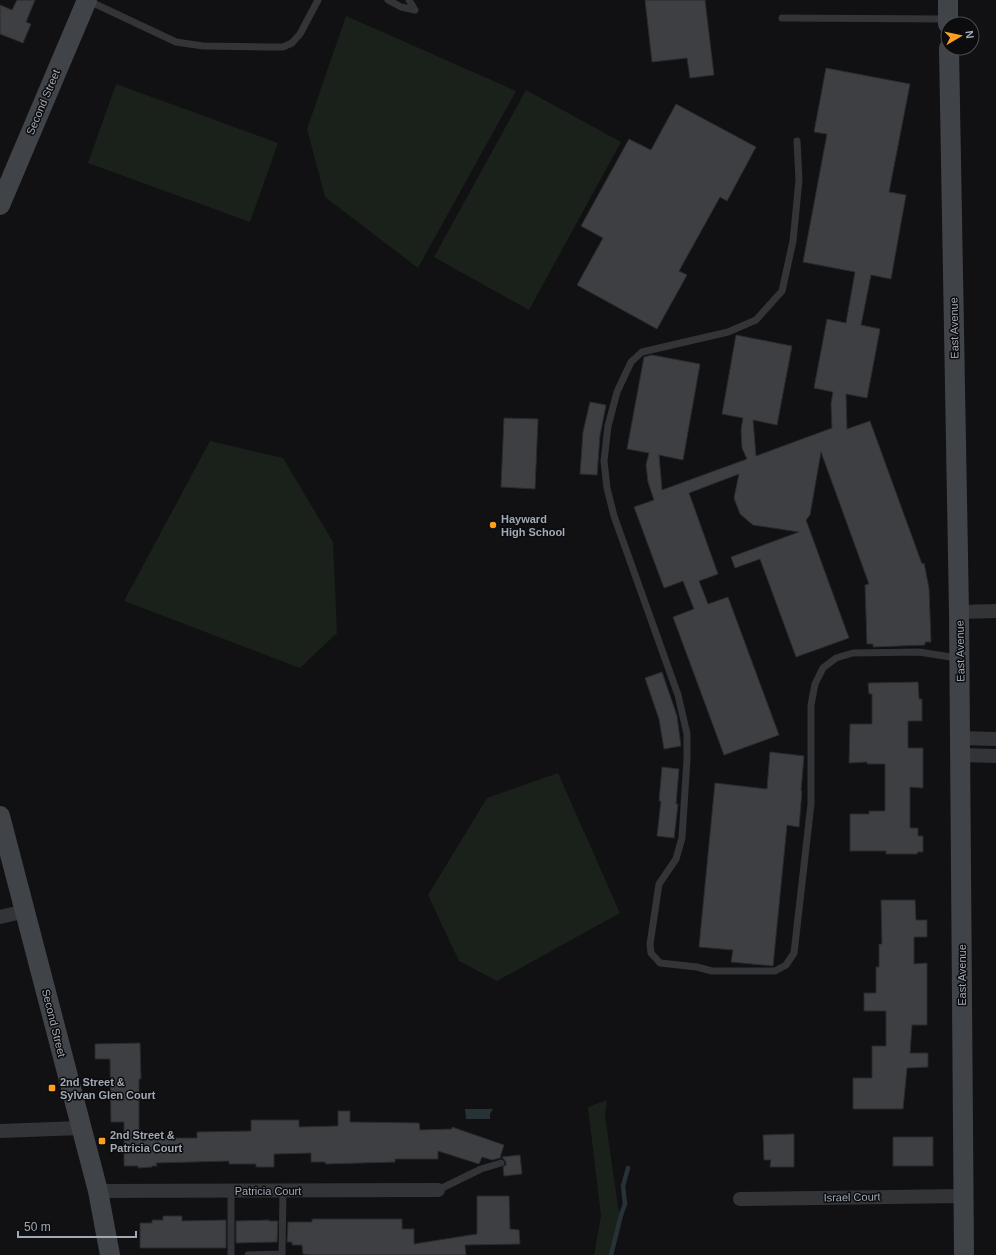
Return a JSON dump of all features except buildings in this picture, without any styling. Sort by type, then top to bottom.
[{"type":"street","name":"Second Street","points":[[0,205],[87,0]]},
{"type":"street","name":"East Avenue","points":[[949,56],[960,658],[964,1255]]},
{"type":"street","points":[[959,612],[996,611]]},
{"type":"street","points":[[960,747],[996,739]]},
{"type":"street","points":[[960,747],[996,756]]},
{"type":"street","name":"Second Street","points":[[0,816],[98,1191],[110,1255]]},
{"type":"street","points":[[0,917],[26,911]]},
{"type":"street","points":[[0,1131],[81,1128]]},
{"type":"street","name":"Patricia Court","points":[[98,1191],[438,1190]]},
{"type":"street","name":"Israel Court","points":[[740,1199],[963,1196]]},
{"type":"lane","points":[[87,0],[176,42],[203,46],[266,47],[283,47],[292,43],[300,34],[318,0]]},
{"type":"lane","points":[[388,0],[401,7],[414,10],[410,0]]},
{"type":"lane","points":[[782,18],[948,14]]},
{"type":"lane","points":[[797,141],[798,180],[793,241],[782,291],[756,320],[728,332],[642,352],[631,362],[617,392],[608,426],[604,460],[607,488],[614,516],[678,694],[687,734],[687,759],[682,838],[676,859],[659,884],[650,953],[660,963],[712,970],[775,971],[786,965],[794,954],[811,804],[811,705],[815,684],[823,668],[836,658],[853,653],[919,652],[960,658]]},
{"type":"lane","points":[[438,1190],[481,1169],[501,1163]]},
{"type":"lane","points":[[231,1191],[231,1255]]},
{"type":"lane","points":[[248,1255],[282,1254],[283,1191]]},
{"type":"shaded area","points":[[346,16],[516,91],[418,268],[325,197],[307,129]]},
{"type":"shaded area","points":[[116,84],[278,143],[250,222],[88,163]]},
{"type":"shaded area","points":[[526,90],[621,142],[529,310],[434,257]]},
{"type":"shaded area","points":[[210,441],[283,458],[333,542],[337,633],[300,668],[124,601]]},
{"type":"shaded area","points":[[558,773],[620,913],[497,981],[459,961],[428,895],[487,798]]},
{"type":"shaded area","points":[[607,1100],[605,1116],[619,1213],[613,1255],[594,1255],[601,1216],[588,1107]]},
{"type":"shaded area","points":[[465,1109],[493,1109],[490,1114],[490,1119],[466,1119]]},
{"type":"waterway","points":[[611,1255],[625,1204],[623,1186],[628,1168]]},
{"type":"place","name":"Hayward High School","points":[[493,525]]},
{"type":"place","name":"2nd Street & Sylvan Glen Court","points":[[52,1088]]},
{"type":"place","name":"2nd Street & Patricia Court","points":[[102,1141]]}]
